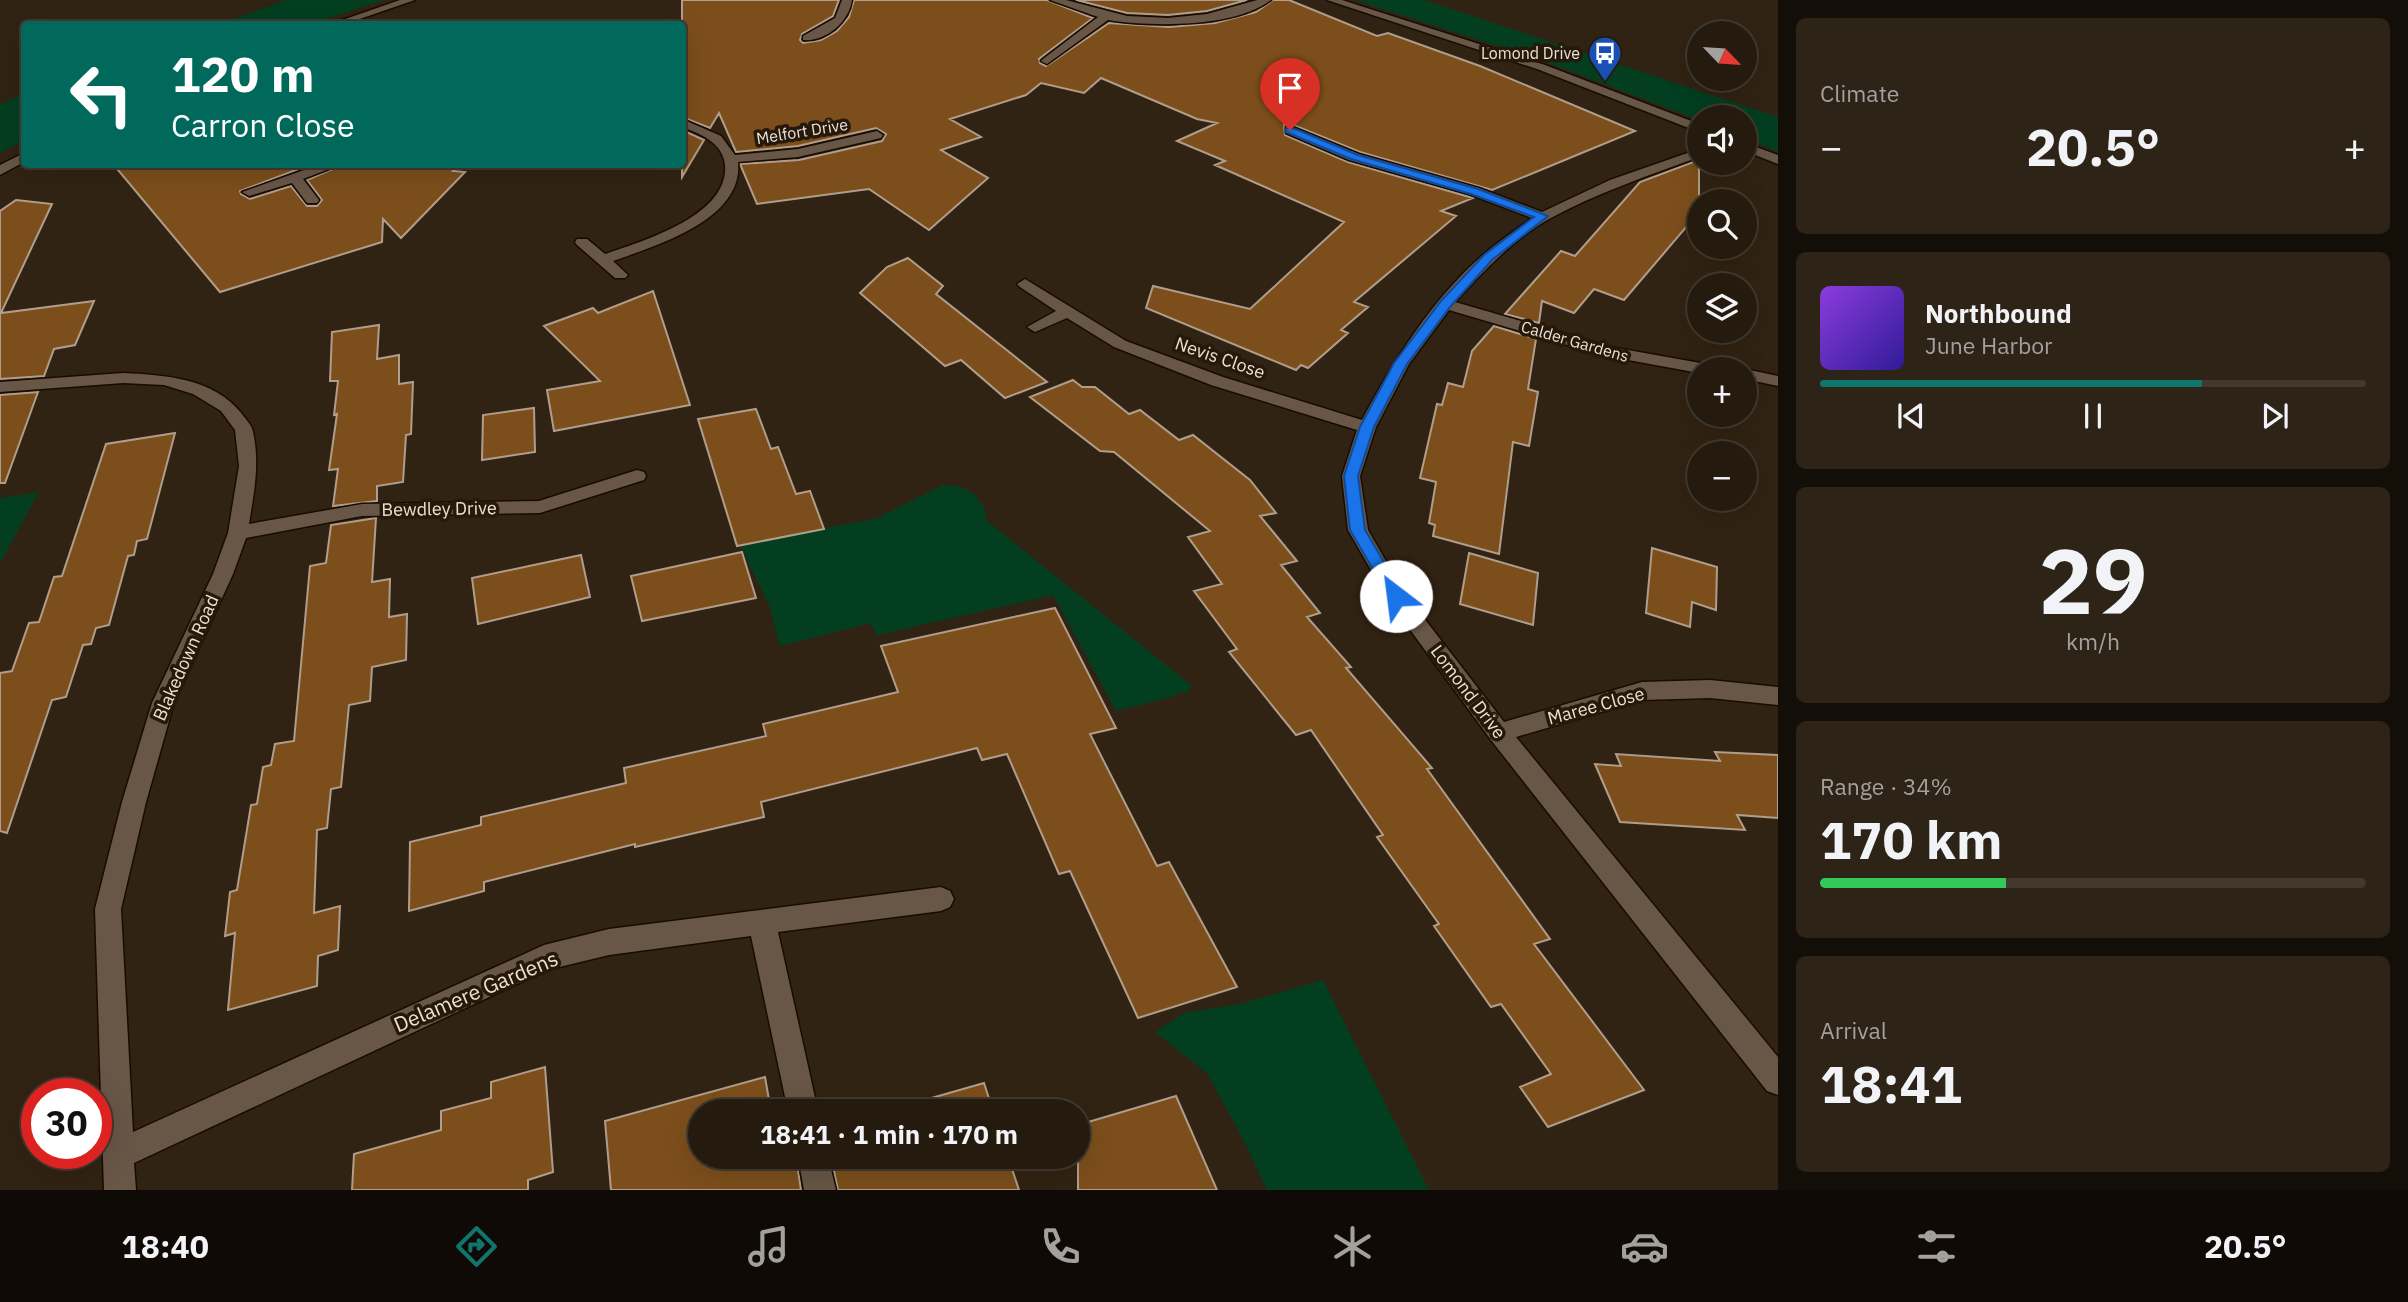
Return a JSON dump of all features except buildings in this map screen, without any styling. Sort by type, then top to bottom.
[{"type":"street","points":[[345,21],[410,0]]},
{"type":"street","points":[[807,38],[840,22],[847,12],[847,0]]},
{"type":"street","points":[[1055,0],[1107,16],[1156,22],[1198,21],[1236,13],[1266,0]]},
{"type":"street","points":[[1332,0],[1541,67],[1687,123]]},
{"type":"street","points":[[1047,61],[1107,16]]},
{"type":"street","points":[[603,260],[676,232],[710,210],[725,196],[732,176],[733,159],[723,144],[703,130],[686,124]]},
{"type":"street","points":[[1290,130],[1354,157],[1474,191],[1542,216]]},
{"type":"street","name":"Melfort Drive","points":[[733,159],[798,153],[873,133],[891,145]]},
{"type":"street","points":[[1314,157],[1333,148]]},
{"type":"street","points":[[1757,152],[1778,160]]},
{"type":"street","name":"Lomond Drive","points":[[1687,157],[1615,183],[1542,216],[1488,258],[1446,304],[1401,363],[1367,427],[1351,476],[1357,530],[1396,596],[1499,733],[1778,1080]]},
{"type":"street","points":[[0,170],[21,159]]},
{"type":"street","points":[[250,192],[325,168]]},
{"type":"street","points":[[296,179],[312,200]]},
{"type":"street","points":[[582,242],[620,275]]},
{"type":"street","name":"Nevis Close","points":[[1025,284],[1120,344],[1217,381],[1367,427]]},
{"type":"street","name":"Calder Gardens","points":[[1446,304],[1611,353],[1687,367]]},
{"type":"street","points":[[1035,327],[1066,312]]},
{"type":"street","points":[[1757,377],[1778,381]]},
{"type":"street","name":"Blakedown Road","points":[[0,387],[123,378],[165,380],[199,390],[227,407],[244,429],[248,466],[238,533],[223,574],[163,703],[146,754],[108,908],[120,1190]]},
{"type":"street","name":"Bewdley Drive","points":[[238,533],[362,510],[540,507],[637,476]]},
{"type":"street","name":"Maree Close","points":[[1499,733],[1642,691],[1710,689],[1778,696]]},
{"type":"street","name":"Delamere Gardens","points":[[118,1155],[544,958],[609,942],[941,899]]},
{"type":"street","points":[[762,922],[800,1099]]},
{"type":"street","points":[[816,1169],[820,1190]]},
{"type":"green space","points":[[286,0],[384,0],[319,21],[227,21]]},
{"type":"green space","points":[[1355,0],[1424,0],[1687,87],[1687,91],[1699,91],[1742,105],[1687,105],[1687,115],[1549,63]]},
{"type":"green space","points":[[21,95],[21,142],[0,153],[0,104]]},
{"type":"green space","points":[[1757,110],[1778,117],[1778,152],[1757,143]]},
{"type":"green space","points":[[943,485],[966,489],[978,498],[986,520],[1192,686],[1186,694],[1180,692],[1172,697],[1116,711],[1053,595],[877,635],[870,623],[780,646],[769,605],[739,543],[875,519]]},
{"type":"green space","points":[[39,492],[0,563],[0,498]]},
{"type":"green space","points":[[1323,980],[1429,1190],[1267,1190],[1207,1073],[1155,1032],[1184,1013],[1240,1004]]},
{"type":"place","name":"Lomond Drive","points":[[1605,83]]},
{"type":"route","points":[[1290,130],[1354,157],[1474,191],[1542,216],[1488,258],[1446,304],[1401,363],[1367,427],[1351,476],[1357,530],[1396,596]]}]
